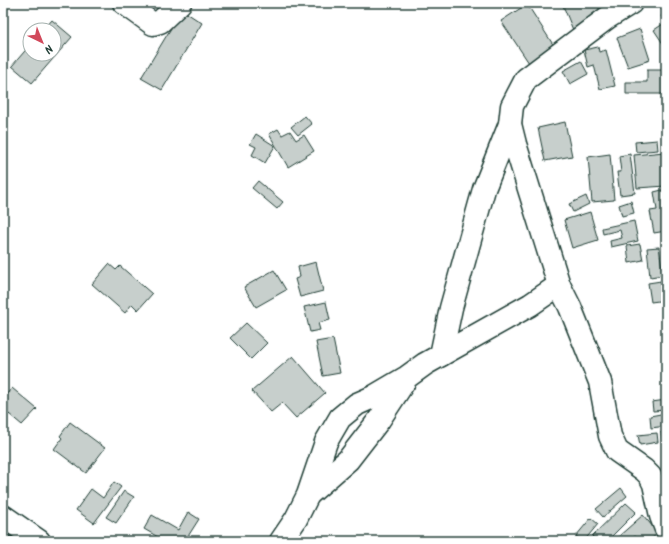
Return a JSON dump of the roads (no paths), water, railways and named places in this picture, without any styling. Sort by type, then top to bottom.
[{"type":"street","points":[[124,3],[153,24],[160,22],[180,3]]},
{"type":"street","points":[[441,355],[451,308],[484,189],[510,124],[512,106],[526,79],[607,18],[631,3]]},
{"type":"street","points":[[510,124],[559,284],[570,307],[600,382],[610,436],[617,450],[650,476],[654,484],[661,516],[666,529]]},
{"type":"street","points":[[281,541],[296,519],[308,495],[326,442],[340,418],[357,404],[373,398],[441,355],[530,305],[559,284]]},
{"type":"street","points":[[308,495],[348,460],[379,420],[407,377]]},
{"type":"street","points":[[3,516],[39,541]]},
{"type":"waterway","points":[[3,533],[16,541]]}]
